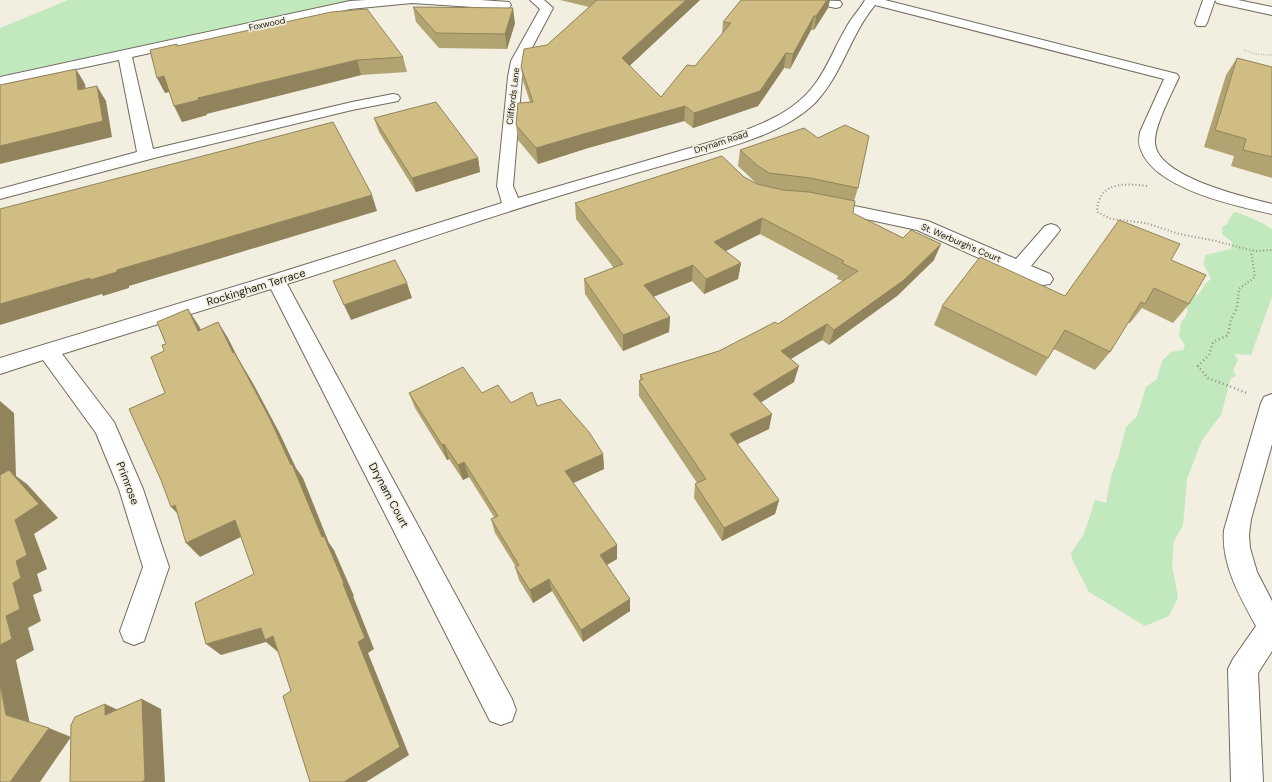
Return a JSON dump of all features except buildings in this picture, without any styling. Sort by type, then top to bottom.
[{"type":"street","name":"Foxwood","points":[[0,80],[350,5],[410,0]]},
{"type":"street","points":[[413,0],[505,5]]},
{"type":"street","name":"Cliffords Lane","points":[[512,205],[505,186],[515,77],[518,60],[547,8],[536,0]]},
{"type":"street","points":[[816,0],[836,4]]},
{"type":"street","points":[[871,0],[1172,77],[1148,132],[1147,141],[1150,152],[1158,162],[1173,174],[1191,184],[1233,199],[1272,209]]},
{"type":"street","name":"Drynam Road","points":[[512,205],[706,148],[777,122],[796,111],[813,98],[824,84],[853,24],[871,0]]},
{"type":"street","points":[[1201,23],[1209,0]]},
{"type":"street","points":[[1221,0],[1272,11]]},
{"type":"street","points":[[126,54],[146,155]]},
{"type":"street","points":[[0,194],[146,155],[347,107],[393,98]]},
{"type":"street","points":[[706,148],[723,163]]},
{"type":"street","name":"St. Werburgh's Court","points":[[806,201],[922,225],[1043,279]]},
{"type":"street","name":"Rockingham Terrace","points":[[0,366],[276,281],[512,205]]},
{"type":"street","points":[[1019,268],[1051,230]]},
{"type":"street","name":"Drynam Court","points":[[276,281],[501,710]]},
{"type":"street","name":"Primrose","points":[[48,351],[106,429],[131,489],[156,567],[134,631]]},
{"type":"street","points":[[1247,782],[1243,669],[1272,627],[1251,592],[1240,559],[1236,535],[1239,517],[1246,497],[1262,399]]},
{"type":"path","points":[[1244,50],[1256,54],[1272,56]]},
{"type":"path","points":[[1152,187],[1126,184],[1114,186],[1105,192],[1098,200],[1097,212],[1106,218],[1116,221],[1145,223],[1180,234],[1223,242],[1250,251],[1272,250]]},
{"type":"path","points":[[1250,251],[1253,256],[1252,263],[1255,277],[1239,289],[1237,308],[1231,319],[1228,335],[1213,342],[1209,355],[1198,366],[1208,378],[1262,399]]},
{"type":"green space","points":[[68,0],[364,0],[307,10],[0,76],[0,28]]},
{"type":"green space","points":[[1234,212],[1272,229],[1272,297],[1251,355],[1234,354],[1238,360],[1233,370],[1236,376],[1231,378],[1221,415],[1202,440],[1187,479],[1183,525],[1174,541],[1172,565],[1178,598],[1169,616],[1145,626],[1089,592],[1073,561],[1071,553],[1084,534],[1095,500],[1106,503],[1111,476],[1119,455],[1126,427],[1137,416],[1146,387],[1157,379],[1162,361],[1171,352],[1183,350],[1185,345],[1179,336],[1181,322],[1185,318],[1188,311],[1185,305],[1194,295],[1199,294],[1205,284],[1211,279],[1204,265],[1206,255],[1231,249],[1232,242],[1222,234],[1222,227],[1227,224]]}]
